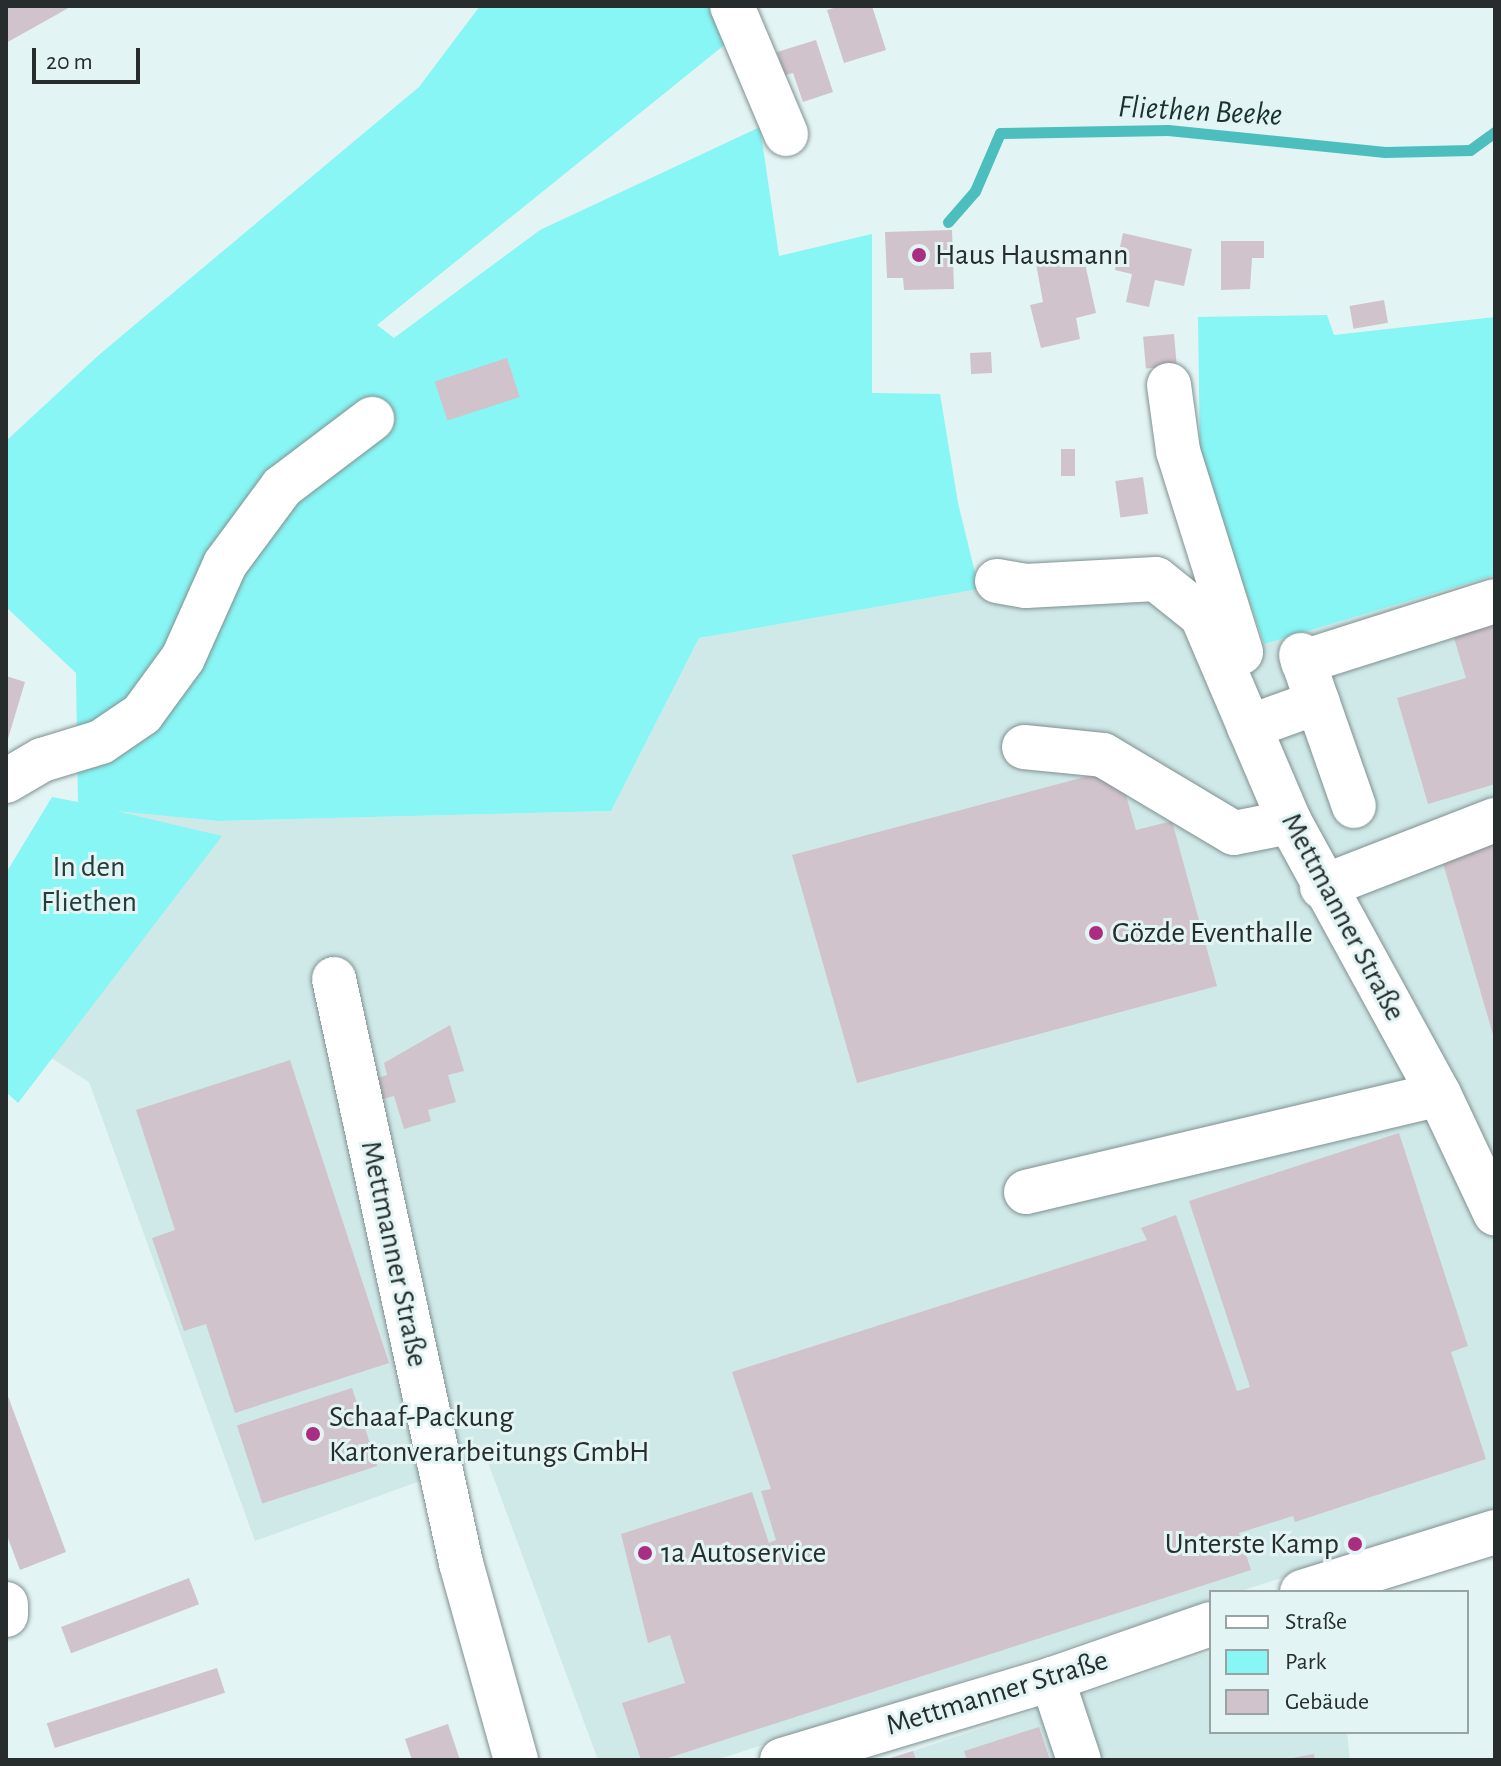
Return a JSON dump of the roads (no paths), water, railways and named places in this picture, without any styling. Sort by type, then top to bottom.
[{"type":"street","points":[[732,6],[786,134]]},
{"type":"street","points":[[1169,385],[1178,451],[1241,651],[1241,708],[1318,702]]},
{"type":"street","points":[[6,781],[42,760],[101,742],[142,714],[183,658],[225,564],[282,487],[372,419]]},
{"type":"street","name":"Mettmanner Straße","points":[[997,581],[1026,586],[1156,579],[1202,616],[1290,822],[1322,887],[1439,1094],[1493,1204]]},
{"type":"street","points":[[1354,806],[1302,658],[1495,601]]},
{"type":"street","points":[[1024,747],[1103,755],[1234,833],[1290,822]]},
{"type":"street","points":[[1322,887],[1495,820]]},
{"type":"street","name":"Mettmanner Straße","points":[[334,979],[461,1563],[516,1760]]},
{"type":"street","points":[[1026,1192],[1439,1094]]},
{"type":"street","points":[[1315,1590],[1371,1581],[1495,1532]]},
{"type":"street","name":"Mettmanner Straße","points":[[782,1760],[1052,1679],[1209,1625]]},
{"type":"street","points":[[1052,1679],[1079,1760]]},
{"type":"waterway","name":"Fliethen Beeke","points":[[948,222],[975,191],[1000,133],[1168,130],[1385,152],[1470,150],[1495,132]]},
{"type":"place","name":"Haus Hausmann","points":[[919,255]]},
{"type":"place","name":"Gözde Eventhalle","points":[[1096,933]]},
{"type":"place","name":"Schaaf-Packung Kartonverarbeitungs GmbH","points":[[313,1434]]},
{"type":"place","name":"Unterste Kamp","points":[[1355,1544]]},
{"type":"place","name":"1a Autoservice","points":[[645,1553]]},
{"type":"park label","name":"In den Fliethen","points":[[89,884]]}]
